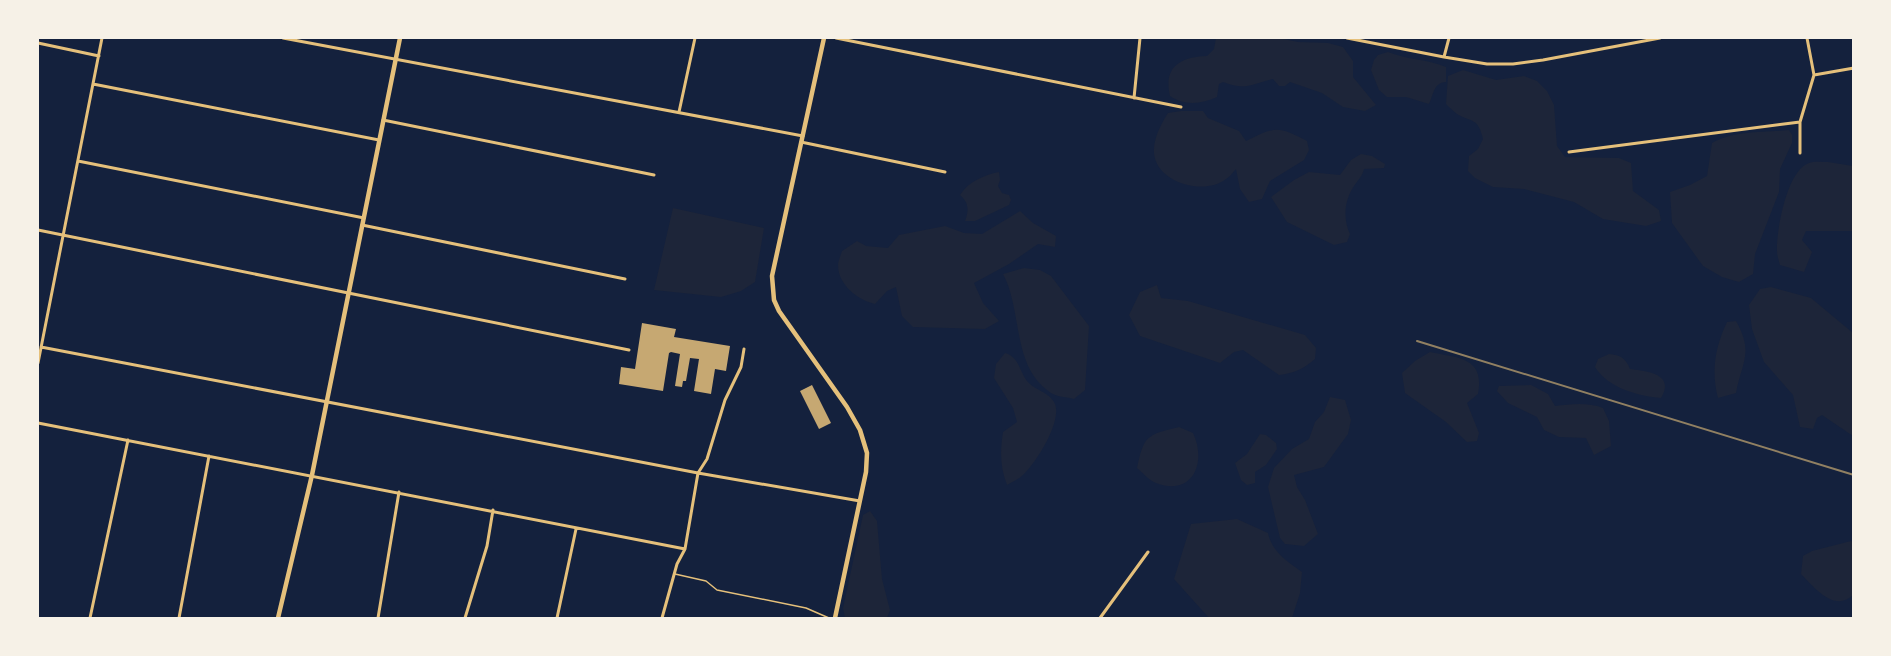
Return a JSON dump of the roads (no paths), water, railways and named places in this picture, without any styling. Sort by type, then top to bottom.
[{"type":"main road","points":[[278,618],[312,475],[400,38]]},
{"type":"main road","points":[[825,38],[772,276],[774,300],[861,430],[867,453],[861,501],[835,618]]},
{"type":"street","points":[[38,363],[102,38]]},
{"type":"street","points":[[283,38],[679,112],[945,172]]},
{"type":"street","points":[[679,112],[695,38]]},
{"type":"street","points":[[836,38],[1181,107]]},
{"type":"street","points":[[1134,98],[1140,38]]},
{"type":"street","points":[[1347,38],[1487,64],[1513,64],[1543,60],[1660,38]]},
{"type":"street","points":[[1444,57],[1449,38]]},
{"type":"street","points":[[1800,153],[1800,122],[1814,75],[1808,38]]},
{"type":"street","points":[[38,43],[99,56]]},
{"type":"street","points":[[1814,75],[1854,68]]},
{"type":"street","points":[[93,84],[379,140]]},
{"type":"street","points":[[383,120],[654,175]]},
{"type":"street","points":[[1569,152],[1800,122]]},
{"type":"street","points":[[78,161],[364,218]]},
{"type":"street","points":[[362,225],[625,279]]},
{"type":"street","points":[[38,230],[629,350]]},
{"type":"street","points":[[41,347],[698,473],[861,501]]},
{"type":"street","points":[[662,618],[677,564],[685,549],[698,473],[706,459],[725,400],[741,367],[744,349]]},
{"type":"street","points":[[38,423],[685,549]]},
{"type":"street","points":[[90,618],[128,440]]},
{"type":"street","points":[[179,618],[209,456]]},
{"type":"street","points":[[378,618],[399,492]]},
{"type":"street","points":[[465,618],[487,546],[493,510]]},
{"type":"street","points":[[557,618],[576,529]]},
{"type":"street","points":[[1100,618],[1148,552]]},
{"type":"lane","points":[[675,574],[706,581],[717,590],[806,608],[828,618]]},
{"type":"railway","points":[[1417,341],[1854,475]]}]
